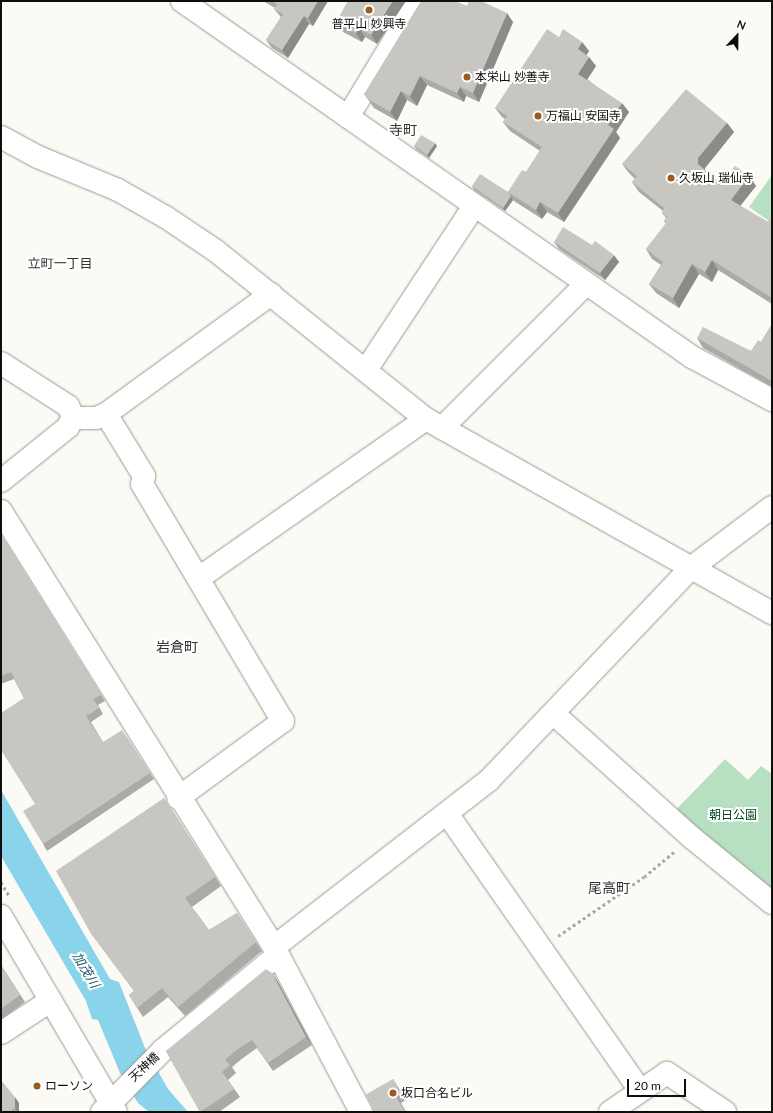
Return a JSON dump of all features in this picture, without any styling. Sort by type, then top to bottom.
[{"type":"street","points":[[182,1],[692,357],[772,400]]},
{"type":"street","points":[[348,117],[418,1]]},
{"type":"street","points":[[1,137],[38,158],[118,190],[167,218],[271,294],[434,423],[772,613]]},
{"type":"street","points":[[366,370],[474,206]]},
{"type":"street","points":[[199,578],[434,423],[586,284]]},
{"type":"street","points":[[73,418],[96,418],[106,414],[271,294]]},
{"type":"street","points":[[1,363],[68,406],[73,418]]},
{"type":"street","points":[[106,414],[144,476],[142,484],[283,721],[178,798]]},
{"type":"street","points":[[1,481],[68,427],[73,418]]},
{"type":"street","name":"天神橋","points":[[109,1109],[126,1085],[163,1050],[276,951],[448,815],[555,715],[692,568],[772,507]]},
{"type":"street","points":[[1,511],[178,798],[276,951],[361,1112]]},
{"type":"street","points":[[555,715],[691,837],[772,903]]},
{"type":"street","points":[[448,815],[640,1090]]},
{"type":"street","points":[[1,916],[50,1001],[109,1109]]},
{"type":"street","points":[[1,1033],[50,1001]]},
{"type":"street","points":[[610,1112],[640,1090],[667,1073],[725,1112]]},
{"type":"path","points":[[541,948],[644,877],[691,837]]},
{"type":"green space","points":[[772,175],[772,223],[749,207]]},
{"type":"green space","name":"朝日公園","points":[[725,759],[748,780],[761,766],[772,774],[772,896],[672,814]]},
{"type":"water","name":"加茂川","points":[[1,790],[110,979],[119,982],[145,1048],[168,1089],[188,1112],[149,1112],[138,1103],[120,1073],[98,1020],[92,1019],[86,1001],[1,856]]},
{"type":"building","points":[[272,1],[318,1],[308,18],[304,16],[282,50],[266,40],[283,14],[274,9],[277,4]]},
{"type":"building","points":[[348,1],[393,1],[371,35],[359,28],[356,33],[336,23]]},
{"type":"building","points":[[421,1],[455,1],[467,6],[469,1],[481,1],[507,13],[473,93],[460,87],[457,93],[420,76],[410,96],[401,91],[390,112],[368,99],[364,94]]},
{"type":"building","points":[[547,29],[559,37],[563,29],[582,42],[578,49],[589,57],[578,74],[622,103],[608,125],[614,129],[558,213],[540,202],[536,210],[508,192],[522,170],[526,172],[542,147],[503,122],[507,116],[495,108]]},
{"type":"building","points":[[686,89],[727,123],[698,158],[698,164],[720,183],[735,166],[749,176],[731,200],[768,222],[772,216],[772,298],[712,260],[705,272],[692,264],[673,298],[649,284],[663,262],[646,249],[666,223],[664,221],[667,217],[662,213],[664,208],[632,182],[637,176],[622,164]]},
{"type":"building","points":[[421,135],[435,143],[427,155],[414,146]]},
{"type":"building","points":[[480,174],[508,192],[511,196],[503,208],[472,186]]},
{"type":"building","points":[[563,227],[592,245],[595,241],[614,255],[600,273],[554,242]]},
{"type":"building","points":[[772,324],[772,381],[697,338],[703,327],[751,351],[758,340],[761,342]]},
{"type":"building","points":[[1,535],[101,695],[93,699],[99,708],[86,716],[103,742],[122,730],[150,773],[43,844],[23,811],[35,804],[1,750],[1,713],[24,698],[11,672],[1,676]]},
{"type":"building","points":[[164,798],[215,877],[185,898],[209,930],[237,913],[256,942],[178,1007],[162,988],[137,1008],[129,995],[134,991],[90,932],[56,871]]},
{"type":"building","points":[[1,966],[20,995],[1,1009]]},
{"type":"building","points":[[266,969],[272,973],[306,1037],[268,1063],[252,1040],[238,1049],[225,1060],[230,1065],[222,1072],[234,1089],[200,1112],[166,1051]]},
{"type":"building","name":"坂口合名ビル","points":[[393,1079],[401,1094],[396,1097],[405,1112],[374,1112],[365,1095]]},
{"type":"building","points":[[1,1080],[15,1097],[15,1108],[9,1112],[1,1112]]},
{"type":"place","name":"普平山 妙興寺","points":[[369,10]]},
{"type":"place","name":"本栄山 妙善寺","points":[[467,77]]},
{"type":"place","name":"万福山 安国寺","points":[[538,116]]},
{"type":"place","name":"久坂山 瑞仙寺","points":[[671,178]]},
{"type":"place","name":"ローソン","points":[[37,1086]]},
{"type":"place","name":"坂口合名ビル","points":[[393,1093]]},
{"type":"district","name":"寺町","points":[[403,130]]},
{"type":"district","name":"立町一丁目","points":[[60,263]]},
{"type":"district","name":"岩倉町","points":[[177,647]]},
{"type":"district","name":"尾高町","points":[[609,888]]}]
